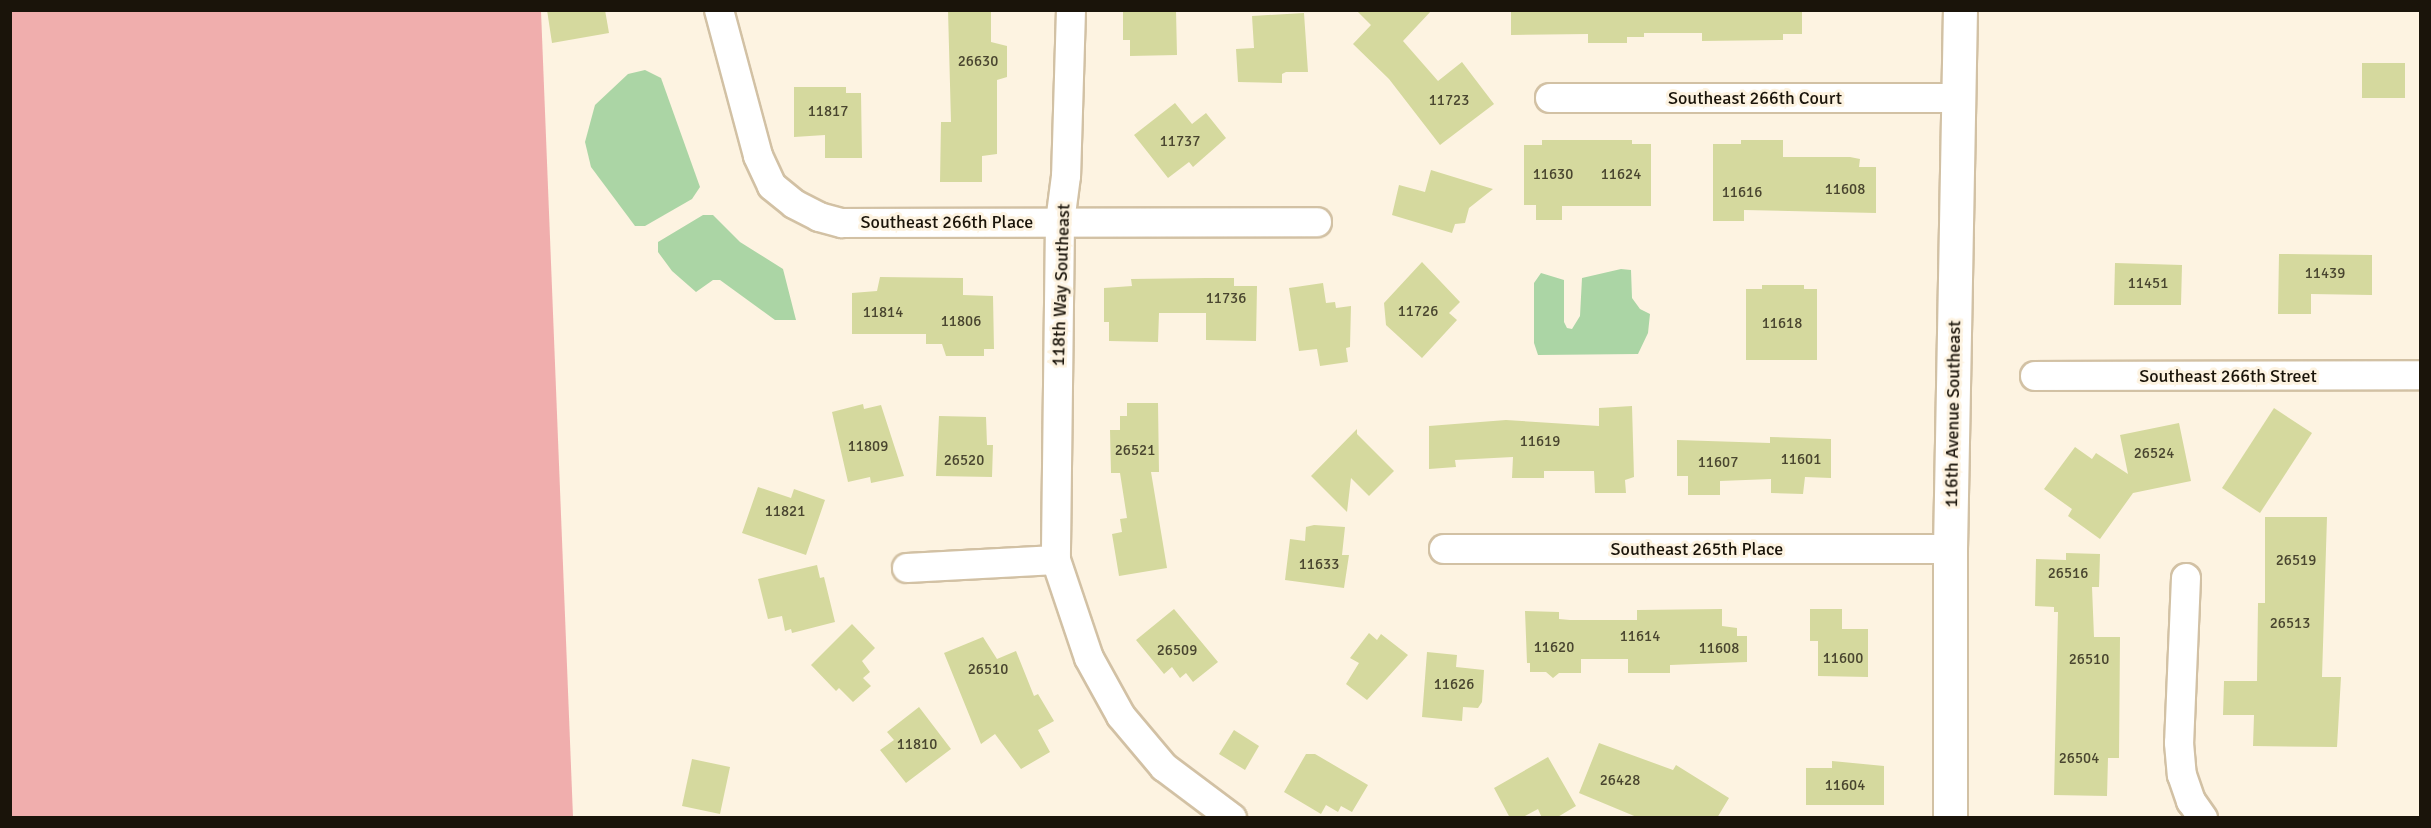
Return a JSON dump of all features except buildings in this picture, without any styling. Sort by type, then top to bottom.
[{"type":"main road","name":"116th Avenue Southeast","points":[[1950,818],[1950,549],[1960,10]]},
{"type":"street","name":"Southeast 266th Place","points":[[719,10],[758,156],[772,186],[794,204],[842,223],[1317,222]]},
{"type":"street","name":"118th Way Southeast","points":[[1071,10],[1066,176],[1060,222],[1056,560],[1089,658],[1121,716],[1164,767],[1232,818]]},
{"type":"street","name":"Southeast 266th Court","points":[[1550,98],[1959,98]]},
{"type":"street","name":"Southeast 266th Street","points":[[2036,376],[2421,375]]},
{"type":"street","name":"Southeast 265th Place","points":[[1444,549],[1950,549]]},
{"type":"street","points":[[907,568],[1056,560]]},
{"type":"street","points":[[2186,578],[2179,743],[2182,775],[2191,801],[2203,818]]},
{"type":"shaded area","points":[[10,11],[541,11],[573,817],[11,817]]},
{"type":"shaded area","points":[[645,70],[661,78],[700,187],[692,199],[645,226],[635,226],[591,167],[585,142],[595,105],[628,74]]},
{"type":"shaded area","points":[[703,215],[713,215],[740,242],[783,269],[796,320],[775,320],[720,280],[713,280],[696,292],[672,271],[658,252],[658,242]]},
{"type":"shaded area","points":[[1621,269],[1631,270],[1632,298],[1640,309],[1650,314],[1648,333],[1638,354],[1538,355],[1534,343],[1534,283],[1541,273],[1564,280],[1564,322],[1567,328],[1572,329],[1580,316],[1582,278]]}]
